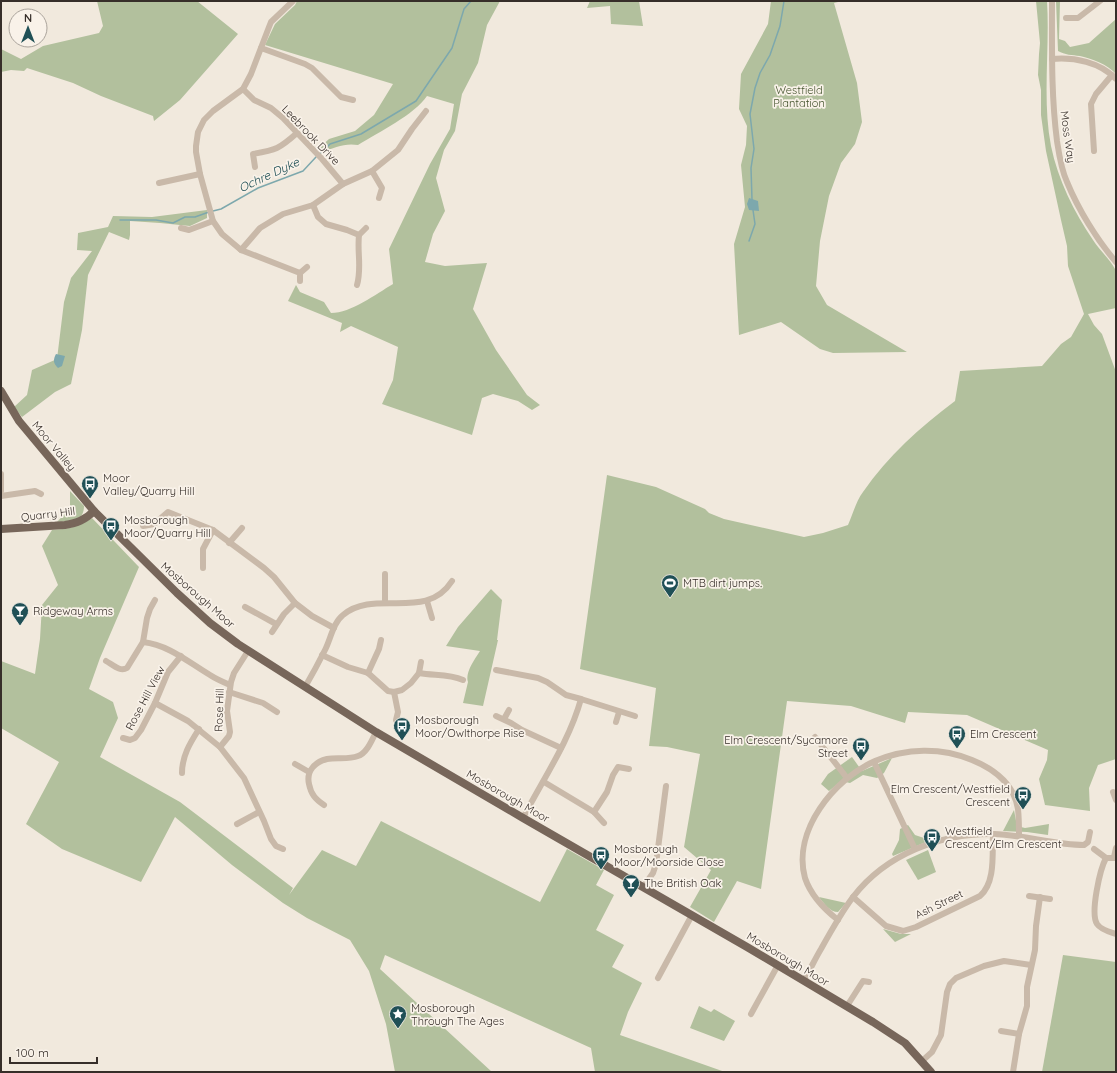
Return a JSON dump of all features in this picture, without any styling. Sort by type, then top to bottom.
[{"type":"main road","name":"Moor Valley","points":[[1,391],[19,421],[94,511]]},
{"type":"main road","name":"Quarry Hill","points":[[1,529],[75,523],[83,520],[94,511]]},
{"type":"main road","name":"Mosborough Moor","points":[[94,511],[134,552],[205,618],[248,651],[376,732],[847,1006],[896,1037],[922,1061],[931,1072]]},
{"type":"street","points":[[293,1],[271,22],[251,74],[243,89],[213,111],[202,124],[198,132],[196,146],[200,174],[209,206],[213,219],[222,234],[241,250],[300,273]]},
{"type":"street","name":"Moss Way","points":[[1052,1],[1052,59],[1055,126],[1059,155],[1066,182],[1093,232],[1116,262]]},
{"type":"street","points":[[1066,18],[1078,18],[1100,1]]},
{"type":"street","points":[[261,48],[305,64],[312,68],[341,97],[353,100]]},
{"type":"street","points":[[1052,59],[1079,60],[1093,63],[1103,68],[1114,77],[1096,94],[1092,104],[1094,151]]},
{"type":"street","name":"Leebrook Drive","points":[[243,89],[254,100],[272,108],[283,118],[315,151],[343,184]]},
{"type":"street","points":[[241,250],[260,228],[283,214],[313,205],[343,184],[372,171],[398,150],[426,111]]},
{"type":"street","points":[[255,167],[253,154],[275,150],[284,145],[297,133]]},
{"type":"street","points":[[372,171],[382,188],[379,198]]},
{"type":"street","points":[[159,182],[200,174]]},
{"type":"street","points":[[313,205],[318,217],[326,224],[359,235]]},
{"type":"street","points":[[181,228],[189,230],[213,219]]},
{"type":"street","points":[[357,285],[360,270],[358,248],[359,235],[366,228]]},
{"type":"street","points":[[300,281],[300,273],[307,267]]},
{"type":"street","points":[[1,474],[1,491]]},
{"type":"street","points":[[1,496],[35,491],[41,494]]},
{"type":"street","points":[[143,526],[154,524],[168,512],[213,530],[264,568],[274,577],[295,603],[312,616],[334,628]]},
{"type":"street","points":[[229,543],[242,528]]},
{"type":"street","points":[[203,568],[202,549],[213,530]]},
{"type":"street","points":[[385,603],[386,574]]},
{"type":"street","points":[[305,687],[334,628],[342,616],[351,609],[363,605],[416,603],[427,601],[444,590],[452,581]]},
{"type":"street","points":[[106,661],[120,669],[126,670],[143,642],[146,618],[155,600]]},
{"type":"street","points":[[427,601],[432,618]]},
{"type":"street","points":[[272,632],[276,624],[295,603]]},
{"type":"street","points":[[245,606],[276,624]]},
{"type":"street","points":[[368,673],[379,649],[381,640]]},
{"type":"street","points":[[143,642],[162,647],[181,656],[212,676],[230,685]]},
{"type":"street","name":"Rose Hill","points":[[220,748],[229,736],[230,732],[227,711],[230,685],[234,673],[248,651]]},
{"type":"street","points":[[322,655],[348,667],[368,673],[388,691],[394,692],[402,690],[411,684],[418,673],[421,662]]},
{"type":"street","name":"Rose Hill View","points":[[123,738],[130,740],[135,738],[141,730],[155,703],[168,672],[181,656]]},
{"type":"street","points":[[496,670],[538,678],[547,682],[566,695],[636,716]]},
{"type":"street","points":[[418,673],[453,676],[463,680]]},
{"type":"street","points":[[229,692],[263,703],[277,712]]},
{"type":"street","points":[[394,692],[398,712],[396,720]]},
{"type":"street","points":[[523,818],[544,782],[572,726],[581,699]]},
{"type":"street","points":[[155,703],[199,729],[220,748],[244,778],[271,840],[276,846],[283,849]]},
{"type":"street","points":[[504,719],[509,710]]},
{"type":"street","points":[[616,722],[619,712]]},
{"type":"street","points":[[496,716],[561,748]]},
{"type":"street","points":[[182,773],[182,766],[188,747],[199,729]]},
{"type":"street","points":[[324,805],[317,800],[311,792],[308,779],[309,772],[312,767],[327,759],[358,756],[364,753],[376,732]]},
{"type":"street","points":[[815,737],[847,778]]},
{"type":"street","points":[[838,920],[815,897],[806,879],[803,861],[805,842],[817,813],[825,801],[847,778],[874,762],[902,753],[928,750],[958,754],[978,762],[991,769],[1001,778],[1013,793],[1018,808],[1020,836]]},
{"type":"street","points":[[874,762],[915,849]]},
{"type":"street","points":[[295,764],[309,772]]},
{"type":"street","points":[[594,812],[608,792],[613,775],[618,767],[629,769]]},
{"type":"street","points":[[544,782],[594,812],[604,823]]},
{"type":"street","points":[[643,887],[653,873],[656,864],[666,786]]},
{"type":"street","points":[[1113,792],[1116,800]]},
{"type":"street","points":[[237,824],[259,812]]},
{"type":"street","points":[[1090,832],[1088,842],[1091,847]]},
{"type":"street","points":[[804,980],[838,920],[853,897],[865,883],[879,871],[915,849],[952,838],[993,834],[1020,836],[1084,845],[1091,847],[1106,858],[1115,858],[1116,848]]},
{"type":"street","name":"Ash Street","points":[[853,897],[886,926],[903,931],[916,927],[980,896],[987,887],[991,871],[993,834]]},
{"type":"street","points":[[1106,858],[1103,863],[1096,888],[1095,918],[1097,924],[1101,928],[1116,934]]},
{"type":"street","points":[[1029,896],[1050,899]]},
{"type":"street","points":[[1013,1072],[1019,1034],[1026,1006],[1027,987],[1035,950],[1036,926],[1040,897]]},
{"type":"street","points":[[658,978],[692,915]]},
{"type":"street","points":[[922,1061],[932,1052],[941,1035],[947,992],[950,984],[956,978],[984,966],[1004,961],[1031,965]]},
{"type":"street","points":[[751,1014],[778,965]]},
{"type":"street","points":[[847,1006],[863,981],[869,982]]},
{"type":"street","points":[[1001,1031],[1019,1034]]},
{"type":"green space","points":[[97,1],[197,1],[238,34],[180,100],[154,121],[153,116],[101,96],[73,83],[27,68],[24,71],[11,70],[1,72],[1,49],[21,59],[40,48],[48,48],[48,45],[99,33],[103,26]]},
{"type":"green space","points":[[297,1],[500,1],[487,25],[478,63],[462,94],[455,131],[444,150],[436,178],[445,211],[433,234],[425,262],[445,266],[487,263],[473,309],[496,350],[527,395],[540,405],[532,410],[518,401],[493,394],[482,398],[472,435],[382,404],[393,380],[398,347],[351,326],[340,332],[342,323],[288,301],[296,285],[300,292],[324,302],[331,313],[339,312],[347,310],[363,302],[393,284],[389,249],[430,164],[450,129],[454,104],[427,96],[414,110],[386,129],[358,145],[340,146],[322,153],[318,149],[329,139],[355,131],[374,115],[393,84],[265,45],[275,24],[295,5]]},
{"type":"green space","points":[[590,1],[639,1],[643,26],[611,24],[610,6],[587,8]]},
{"type":"green space","name":"Westfield Plantation","points":[[771,1],[842,1],[834,3],[857,83],[862,122],[855,144],[841,163],[829,196],[820,241],[816,286],[827,305],[907,352],[833,353],[820,349],[781,322],[739,335],[734,244],[745,207],[741,165],[746,145],[747,126],[739,109],[741,74],[768,24]]},
{"type":"green space","points":[[1036,1],[1047,1],[1047,110],[1048,128],[1054,159],[1062,183],[1079,218],[1116,272],[1116,308],[1088,314],[1094,325],[1102,334],[1116,372],[1116,759],[1098,765],[1089,788],[1090,811],[1045,805],[1039,779],[1047,760],[1048,750],[967,715],[908,712],[905,723],[851,706],[787,701],[761,889],[737,881],[714,922],[690,907],[711,870],[684,847],[700,754],[667,747],[649,746],[656,688],[580,669],[607,475],[656,487],[724,519],[804,537],[823,533],[848,525],[856,503],[883,466],[929,421],[955,401],[960,371],[1042,366],[1061,344],[1071,337],[1084,314],[1068,266],[1067,246],[1046,151],[1041,115],[1041,90],[1038,75],[1040,43]]},
{"type":"green space","points":[[1056,1],[1060,1],[1059,39],[1065,41],[1070,47],[1089,43],[1116,19],[1116,74],[1108,67],[1095,60],[1058,51]]},
{"type":"green space","points":[[207,210],[207,218],[190,226],[130,221],[129,240],[109,232],[88,275],[82,330],[71,384],[55,392],[22,417],[14,407],[27,395],[32,370],[57,359],[64,302],[71,278],[92,251],[77,250],[78,233],[108,227],[113,216],[152,217]]},
{"type":"green space","points":[[70,491],[84,506],[83,512],[79,518],[75,520],[57,522],[70,508]]},
{"type":"green space","points":[[92,518],[139,567],[100,658],[89,689],[113,702],[118,718],[100,757],[180,802],[293,888],[289,895],[322,850],[356,866],[381,821],[540,902],[567,849],[604,870],[596,885],[614,895],[596,930],[624,945],[612,967],[642,983],[628,1012],[620,1035],[725,1072],[595,1072],[591,1048],[385,955],[380,969],[492,1072],[395,1072],[386,1024],[369,971],[350,940],[307,918],[283,903],[232,865],[175,817],[141,882],[62,849],[26,824],[59,762],[1,728],[1,661],[35,674],[40,639],[42,605],[58,585],[42,546],[52,530],[73,527]]},
{"type":"green space","points":[[491,589],[502,600],[498,640],[483,706],[463,703],[469,670],[480,651],[446,646],[458,627]]},
{"type":"green space","points":[[852,757],[862,771],[892,758],[884,773],[877,778],[863,775],[850,783],[841,781],[829,791],[821,784],[828,774]]},
{"type":"green space","points":[[1014,810],[1017,826],[1025,828],[1049,824],[1048,835],[1003,831]]},
{"type":"green space","points":[[908,825],[915,835],[927,839],[926,842],[893,856],[892,854],[899,840],[900,829]]},
{"type":"green space","points":[[928,850],[936,872],[918,880],[906,860]]},
{"type":"green space","points":[[819,897],[846,903],[838,912],[835,912],[827,907]]},
{"type":"green space","points":[[883,929],[901,934],[911,934],[895,942]]},
{"type":"green space","points":[[1063,955],[1116,962],[1116,1072],[1042,1072]]},
{"type":"green space","points":[[699,1006],[711,1012],[714,1009],[735,1021],[724,1041],[690,1028]]},
{"type":"water","points":[[749,198],[758,201],[759,211],[749,210],[747,204]]},
{"type":"water","points":[[56,354],[65,356],[62,366],[58,368],[54,361]]},
{"type":"waterway","name":"Ochre Dyke","points":[[319,155],[330,144],[361,134],[416,101],[452,48],[464,9],[471,1]]},
{"type":"waterway","points":[[752,200],[751,168],[754,149],[750,114],[755,88],[760,73],[770,55],[780,26],[784,1]]},
{"type":"waterway","name":"Ochre Dyke","points":[[213,211],[221,209],[258,188],[303,171],[316,157]]},
{"type":"waterway","points":[[749,241],[755,224],[753,210]]},
{"type":"waterway","name":"Ochre Dyke","points":[[120,220],[156,220],[173,223],[185,217],[195,217],[209,212]]},
{"type":"place","name":"Moor Valley/Quarry Hill","points":[[90,499]]},
{"type":"place","name":"Mosborough Moor/Quarry Hill","points":[[111,541]]},
{"type":"place","name":"MTB dirt jumps.","points":[[670,598]]},
{"type":"place","name":"Ridgeway Arms","points":[[20,626]]},
{"type":"place","name":"Mosborough Moor/Owlthorpe Rise","points":[[402,741]]},
{"type":"place","name":"Elm Crescent","points":[[957,749]]},
{"type":"place","name":"Elm Crescent/Sycamore Street","points":[[861,761]]},
{"type":"place","name":"Elm Crescent/Westfield Crescent","points":[[1023,810]]},
{"type":"place","name":"Westfield Crescent/Elm Crescent","points":[[932,852]]},
{"type":"place","name":"Mosborough Moor/Moorside Close","points":[[601,870]]},
{"type":"place","name":"The British Oak","points":[[631,898]]},
{"type":"place","name":"Mosborough Through The Ages","points":[[398,1029]]}]
